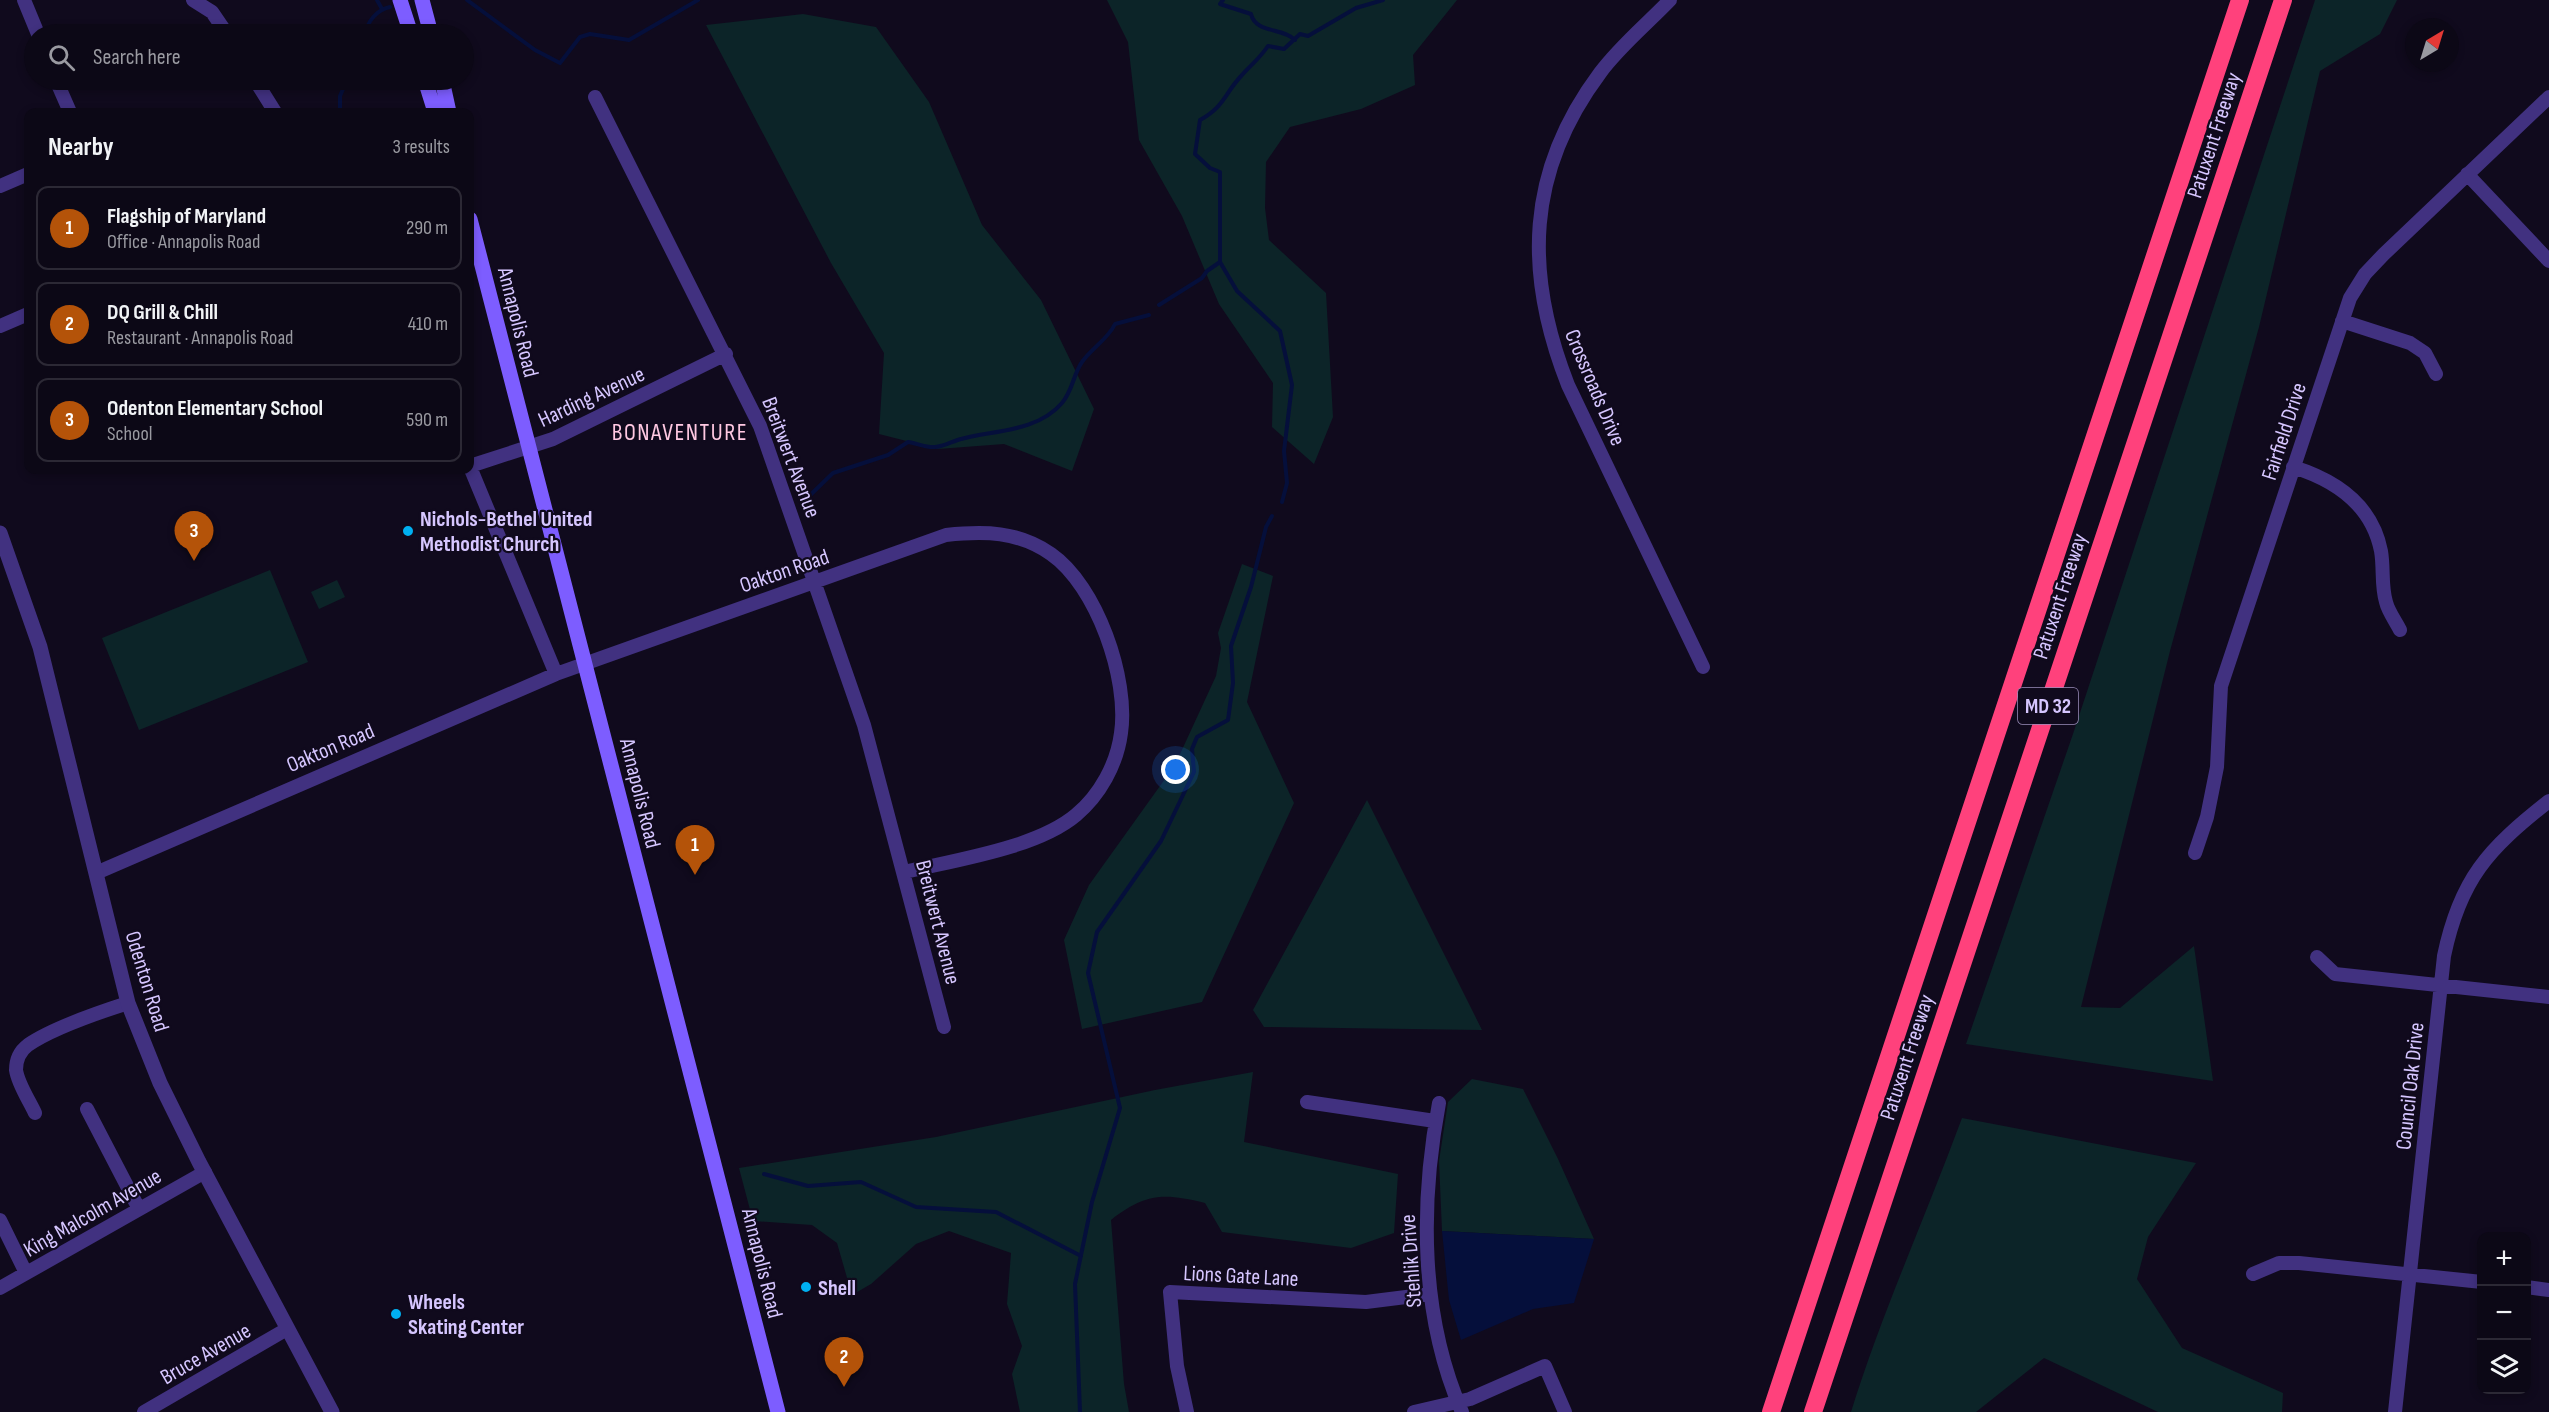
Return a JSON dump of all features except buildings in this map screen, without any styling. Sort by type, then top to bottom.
[{"type":"highway","name":"Patuxent Freeway","points":[[1771,1412],[2240,0]]},
{"type":"highway","name":"Patuxent Freeway","points":[[1814,1412],[2283,0]]},
{"type":"main road","points":[[400,0],[408,24]]},
{"type":"main road","points":[[422,0],[428,24]]},
{"type":"main road","points":[[427,90],[434,108]]},
{"type":"main road","points":[[444,90],[448,108]]},
{"type":"main road","name":"Annapolis Road","points":[[474,235],[778,1412]]},
{"type":"street","points":[[24,0],[34,24]]},
{"type":"street","points":[[193,0],[212,12],[220,24]]},
{"type":"street","name":"Crossroads Drive","points":[[1670,0],[1601,71],[1563,133],[1544,190],[1537,233],[1538,272],[1549,330],[1568,385],[1703,667]]},
{"type":"street","points":[[60,90],[68,108]]},
{"type":"street","points":[[261,90],[272,108]]},
{"type":"street","name":"Breitwert Avenue","points":[[595,97],[726,354],[760,426],[816,581],[864,725],[944,1027]]},
{"type":"street","name":"Fairfield Drive","points":[[2195,853],[2217,767],[2221,686],[2350,298],[2365,274],[2549,97]]},
{"type":"street","points":[[2467,174],[2549,261]]},
{"type":"street","points":[[0,186],[24,176]]},
{"type":"street","points":[[0,326],[24,316]]},
{"type":"street","points":[[2342,321],[2410,343],[2425,352],[2436,374]]},
{"type":"street","name":"Harding Avenue","points":[[474,466],[553,439],[726,354]]},
{"type":"street","points":[[2293,467],[2315,474],[2338,486],[2366,515],[2381,552],[2386,603],[2400,630]]},
{"type":"street","points":[[473,474],[556,674]]},
{"type":"street","name":"Oakton Road","points":[[96,873],[556,674],[946,535],[982,531],[1015,537],[1050,553],[1073,574],[1092,601],[1116,669],[1123,709],[1117,754],[1095,794],[1077,815],[1054,830],[1032,840],[905,873]]},
{"type":"street","name":"Odenton Road","points":[[0,533],[40,647],[128,1003],[160,1083],[332,1412]]},
{"type":"street","name":"Council Oak Drive","points":[[2395,1412],[2441,985],[2451,920],[2474,874],[2511,831],[2549,801]]},
{"type":"street","points":[[2317,957],[2335,974],[2549,997]]},
{"type":"street","points":[[36,1113],[20,1082],[16,1069],[18,1056],[27,1046],[97,1013],[128,1003]]},
{"type":"street","points":[[1307,1102],[1435,1121]]},
{"type":"street","name":"Stehlik Drive","points":[[1439,1103],[1435,1121],[1425,1229],[1430,1294],[1460,1407]]},
{"type":"street","points":[[87,1109],[138,1209]]},
{"type":"street","name":"King Malcolm Avenue","points":[[0,1288],[205,1172]]},
{"type":"street","points":[[0,1220],[26,1273]]},
{"type":"street","points":[[2253,1274],[2279,1263],[2477,1282]]},
{"type":"street","points":[[2531,1288],[2549,1290]]},
{"type":"street","name":"Lions Gate Lane","points":[[1186,1412],[1176,1366],[1170,1292],[1366,1302],[1430,1294]]},
{"type":"street","name":"Bruce Avenue","points":[[144,1412],[287,1329]]},
{"type":"street","points":[[1414,1412],[1460,1407],[1470,1399],[1545,1366],[1565,1412]]},
{"type":"green space","points":[[1107,0],[1457,0],[1413,55],[1415,85],[1361,109],[1290,127],[1266,162],[1265,208],[1269,240],[1326,293],[1333,417],[1314,464],[1272,427],[1273,383],[1219,304],[1182,216],[1139,140],[1128,42]]},
{"type":"green space","points":[[2315,0],[2397,0],[2380,34],[2320,71],[2259,327],[2170,651],[2081,1007],[2120,1008],[2194,946],[2213,1081],[1966,1044],[2074,731]]},
{"type":"green space","points":[[803,14],[876,27],[929,102],[982,225],[1041,300],[1094,409],[1072,471],[1004,444],[938,449],[879,434],[884,353],[831,263],[706,25]]},
{"type":"green space","points":[[1242,564],[1273,576],[1247,702],[1294,803],[1202,1002],[1082,1029],[1064,940],[1089,885],[1175,765],[1216,676],[1221,648],[1218,633]]},
{"type":"green space","points":[[270,570],[308,662],[139,730],[102,638]]},
{"type":"green space","points":[[337,580],[345,597],[319,609],[311,592]]},
{"type":"green space","points":[[1367,800],[1482,1030],[1264,1027],[1253,1010]]},
{"type":"green space","points":[[1253,1072],[1244,1142],[1398,1174],[1394,1233],[1351,1248],[1222,1232],[1205,1203],[1178,1198],[1145,1200],[1123,1211],[1111,1220],[1124,1384],[1129,1412],[1020,1412],[1012,1374],[1022,1346],[1007,1304],[1011,1253],[949,1231],[916,1244],[871,1284],[852,1295],[837,1243],[812,1225],[753,1221],[739,1168],[936,1137],[1155,1090]]},
{"type":"green space","points":[[1472,1079],[1523,1089],[1594,1239],[1442,1231],[1439,1161],[1448,1102]]},
{"type":"green space","points":[[1962,1118],[2196,1163],[2148,1237],[2137,1279],[2182,1348],[2283,1393],[2282,1412],[2158,1412],[2044,1358],[1976,1412],[1851,1412],[1876,1338]]},
{"type":"shaded area","points":[[1442,1231],[1594,1239],[1574,1303],[1533,1309],[1461,1340],[1449,1300]]},
{"type":"waterway","points":[[377,0],[382,9]]},
{"type":"waterway","points":[[467,0],[535,50],[560,63],[580,37],[590,34],[629,40],[698,0]]},
{"type":"waterway","points":[[1223,0],[1220,4],[1251,14],[1258,25],[1284,33],[1295,40]]},
{"type":"waterway","points":[[1282,502],[1287,483],[1284,451],[1292,385],[1280,331],[1237,291],[1220,262],[1220,172],[1210,168],[1195,154],[1200,120],[1220,105],[1236,82],[1268,46],[1284,49],[1300,34],[1308,36],[1356,8],[1383,0]]},
{"type":"waterway","points":[[369,24],[381,11],[390,7]]},
{"type":"waterway","points":[[340,108],[343,90]]},
{"type":"waterway","points":[[1159,305],[1202,278],[1207,271],[1220,262]]},
{"type":"waterway","points":[[802,503],[833,473],[888,455],[908,442],[938,447],[961,439],[1028,425],[1040,420],[1062,403],[1082,362],[1115,324],[1149,315]]},
{"type":"waterway","points":[[1080,1412],[1075,1284],[1092,1202],[1120,1108],[1088,973],[1097,932],[1161,841],[1194,772],[1192,749],[1197,737],[1228,720],[1233,683],[1231,646],[1251,587],[1266,527],[1272,516]]},
{"type":"waterway","points":[[764,1174],[808,1186],[861,1182],[916,1207],[996,1212],[1081,1256]]},
{"type":"place","name":"Nichols-Bethel United Methodist Church","points":[[408,531]]},
{"type":"place","name":"Odenton Elementary School","points":[[194,561]]},
{"type":"place","name":"Flagship of Maryland","points":[[695,875]]},
{"type":"place","name":"Shell","points":[[806,1287]]},
{"type":"place","name":"Wheels Skating Center","points":[[396,1314]]},
{"type":"place","name":"DQ Grill & Chill","points":[[844,1387]]},
{"type":"district","name":"BONAVENTURE","points":[[680,432]]}]
